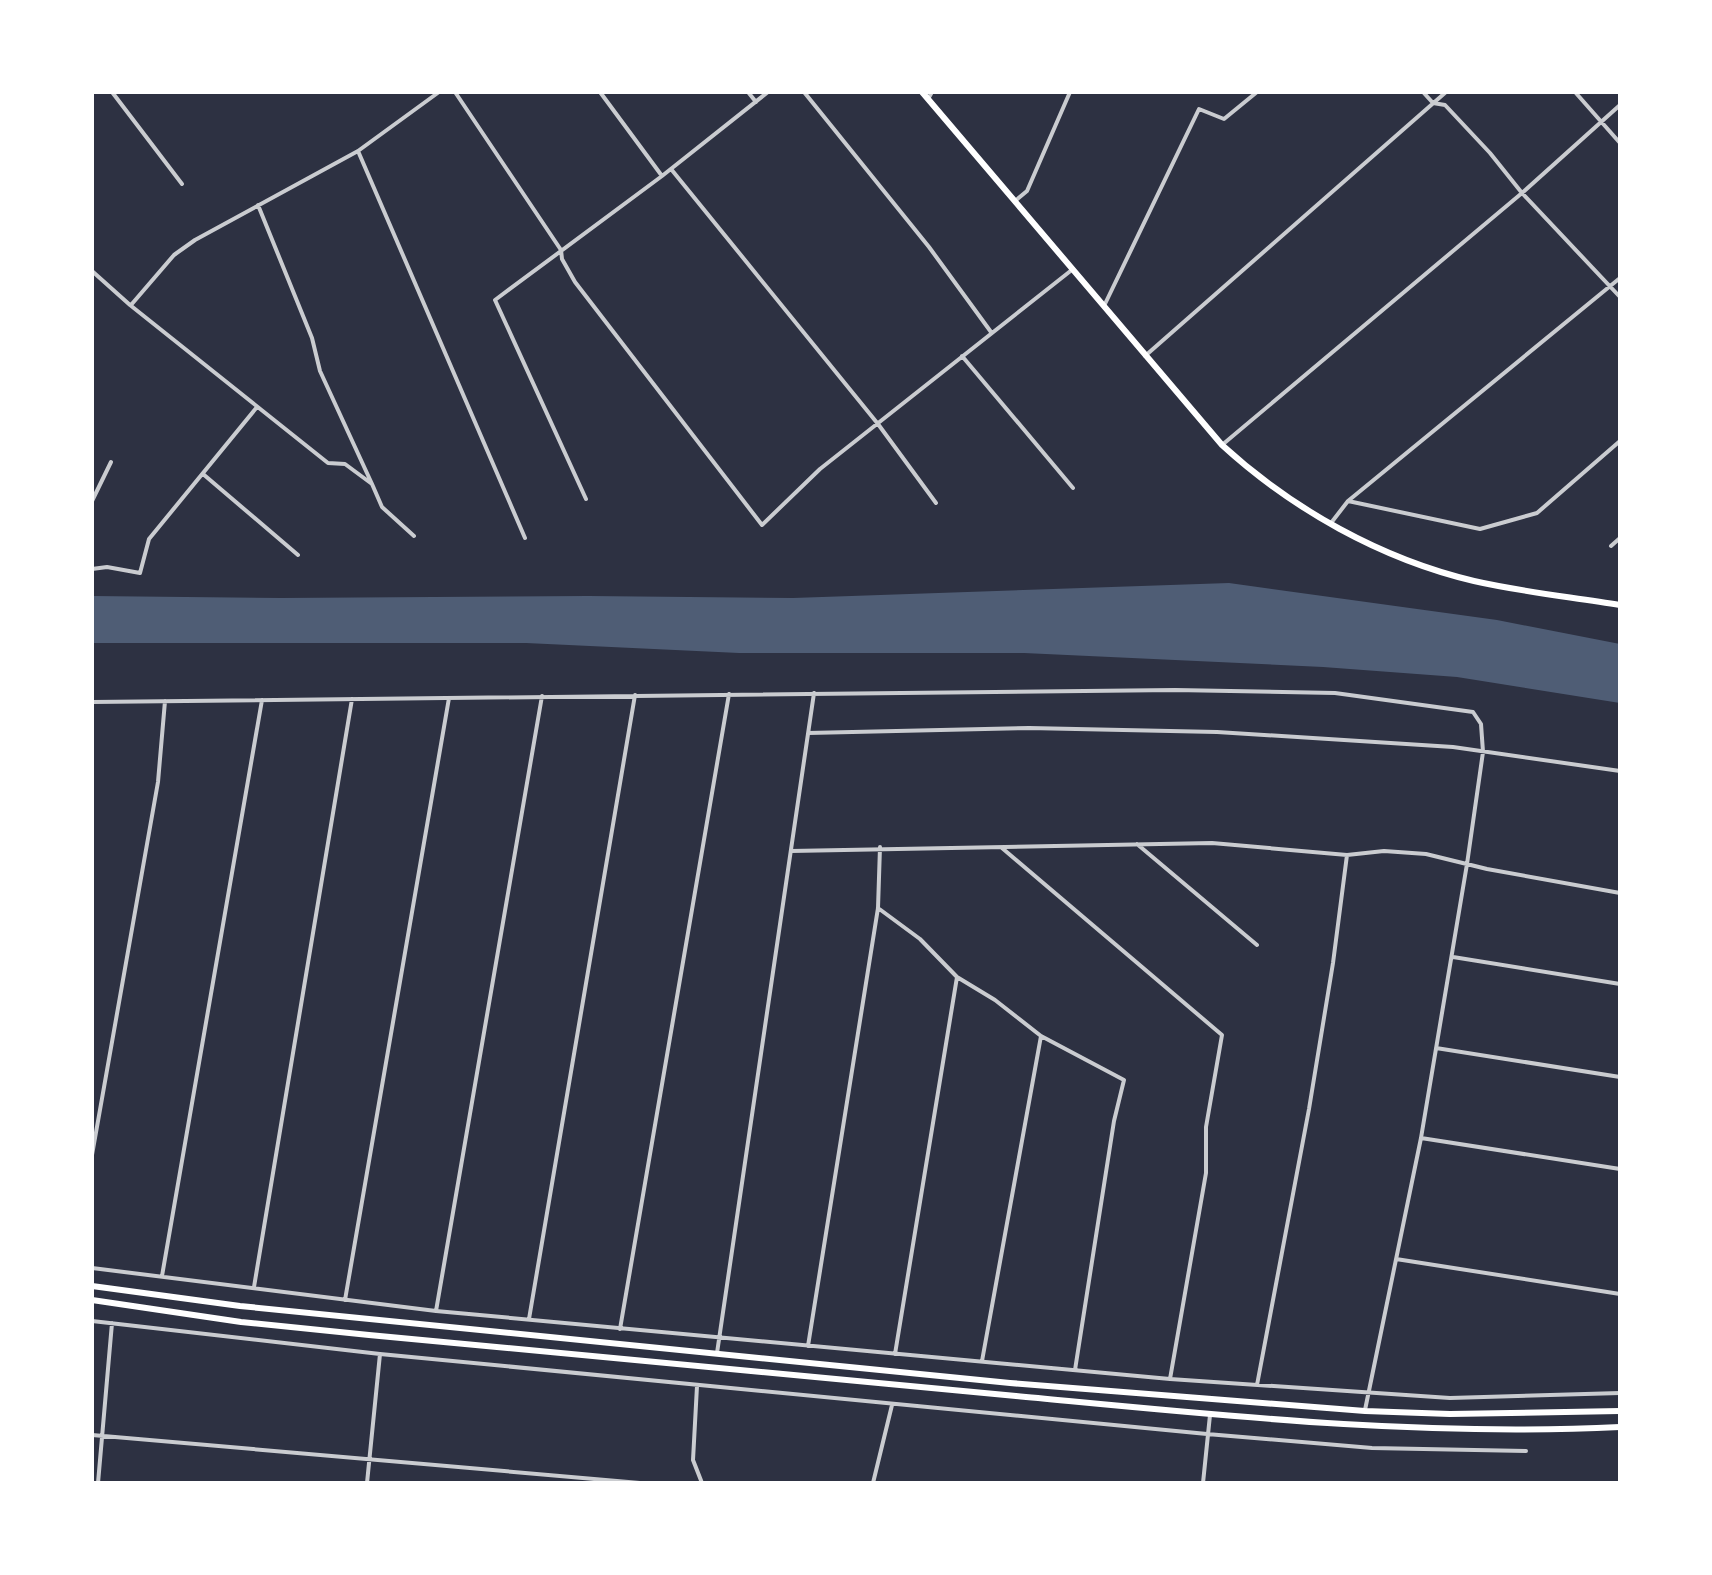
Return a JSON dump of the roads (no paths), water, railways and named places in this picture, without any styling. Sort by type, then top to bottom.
[{"type":"main road","points":[[922,92],[930,96],[1222,445],[1251,472],[1290,501],[1399,557],[1473,581],[1620,605]]},
{"type":"main road","points":[[92,1286],[240,1306],[1023,1384],[1365,1411],[1450,1414],[1620,1411]]},
{"type":"main road","points":[[92,1300],[241,1322],[1210,1415],[1481,1431],[1620,1427]]},
{"type":"street","points":[[112,92],[182,184]]},
{"type":"street","points":[[130,305],[174,255],[195,240],[358,151],[439,92]]},
{"type":"street","points":[[455,92],[561,250],[562,259],[575,282],[762,525],[820,469],[1073,269]]},
{"type":"street","points":[[600,92],[662,176]]},
{"type":"street","points":[[748,92],[756,102]]},
{"type":"street","points":[[586,499],[495,300],[662,176],[768,92]]},
{"type":"street","points":[[804,92],[929,247],[991,332]]},
{"type":"street","points":[[1015,201],[1027,191],[1070,92]]},
{"type":"street","points":[[1104,306],[1199,109],[1224,119],[1257,92]]},
{"type":"street","points":[[1423,92],[1433,103],[1445,105],[1620,297]]},
{"type":"street","points":[[1145,356],[1446,92]]},
{"type":"street","points":[[1575,92],[1620,143]]},
{"type":"street","points":[[1222,445],[1522,193],[1620,105]]},
{"type":"street","points":[[358,151],[525,538]]},
{"type":"street","points":[[671,169],[878,424],[936,503]]},
{"type":"street","points":[[258,205],[312,338],[320,371],[382,507],[414,536]]},
{"type":"street","points":[[92,271],[328,463],[345,464],[372,484]]},
{"type":"street","points":[[1331,523],[1348,501],[1620,278]]},
{"type":"street","points":[[962,356],[1073,488]]},
{"type":"street","points":[[92,569],[107,567],[140,573],[149,539],[257,407]]},
{"type":"street","points":[[1348,501],[1480,529],[1537,513],[1620,441]]},
{"type":"street","points":[[92,501],[111,462]]},
{"type":"street","points":[[203,474],[298,555]]},
{"type":"street","points":[[1611,546],[1620,538]]},
{"type":"street","points":[[92,702],[1062,690],[1335,693],[1473,712],[1481,724],[1483,752],[1453,957],[1421,1138],[1365,1411]]},
{"type":"street","points":[[717,1355],[814,693]]},
{"type":"street","points":[[620,1329],[729,694]]},
{"type":"street","points":[[529,1319],[635,695]]},
{"type":"street","points":[[436,1311],[542,696]]},
{"type":"street","points":[[345,1300],[449,698]]},
{"type":"street","points":[[254,1287],[352,699]]},
{"type":"street","points":[[162,1276],[262,700]]},
{"type":"street","points":[[92,1155],[158,782],[165,701]]},
{"type":"street","points":[[808,733],[1029,728],[1217,732],[1453,747],[1620,771]]},
{"type":"street","points":[[791,851],[1212,843],[1347,855],[1384,851],[1426,854],[1620,893]]},
{"type":"street","points":[[1137,844],[1257,945]]},
{"type":"street","points":[[1000,846],[1222,1035],[1206,1127],[1206,1173],[1170,1379]]},
{"type":"street","points":[[808,1346],[878,908],[880,847]]},
{"type":"street","points":[[1257,1385],[1309,1109],[1347,855]]},
{"type":"street","points":[[878,908],[920,939],[957,977],[995,1000],[1041,1036],[1124,1080],[1114,1121],[1075,1370]]},
{"type":"street","points":[[1453,957],[1620,984]]},
{"type":"street","points":[[895,1354],[957,977]]},
{"type":"street","points":[[982,1361],[1041,1036]]},
{"type":"street","points":[[1436,1048],[1620,1077]]},
{"type":"street","points":[[1421,1138],[1620,1169]]},
{"type":"street","points":[[1396,1259],[1620,1294]]},
{"type":"street","points":[[92,1268],[436,1311],[1170,1379],[1450,1398],[1620,1393]]},
{"type":"street","points":[[92,1321],[380,1354],[1207,1434],[1372,1448],[1526,1451]]},
{"type":"street","points":[[98,1483],[112,1323]]},
{"type":"street","points":[[367,1483],[380,1354]]},
{"type":"street","points":[[697,1386],[693,1460],[702,1483]]},
{"type":"street","points":[[873,1483],[892,1405]]},
{"type":"street","points":[[1203,1483],[1210,1415]]},
{"type":"street","points":[[92,1435],[640,1483]]},
{"type":"water","points":[[1229,583],[1497,620],[1620,644],[1620,703],[1457,677],[1323,667],[1024,653],[739,653],[526,643],[92,643],[92,596],[793,598]]}]
